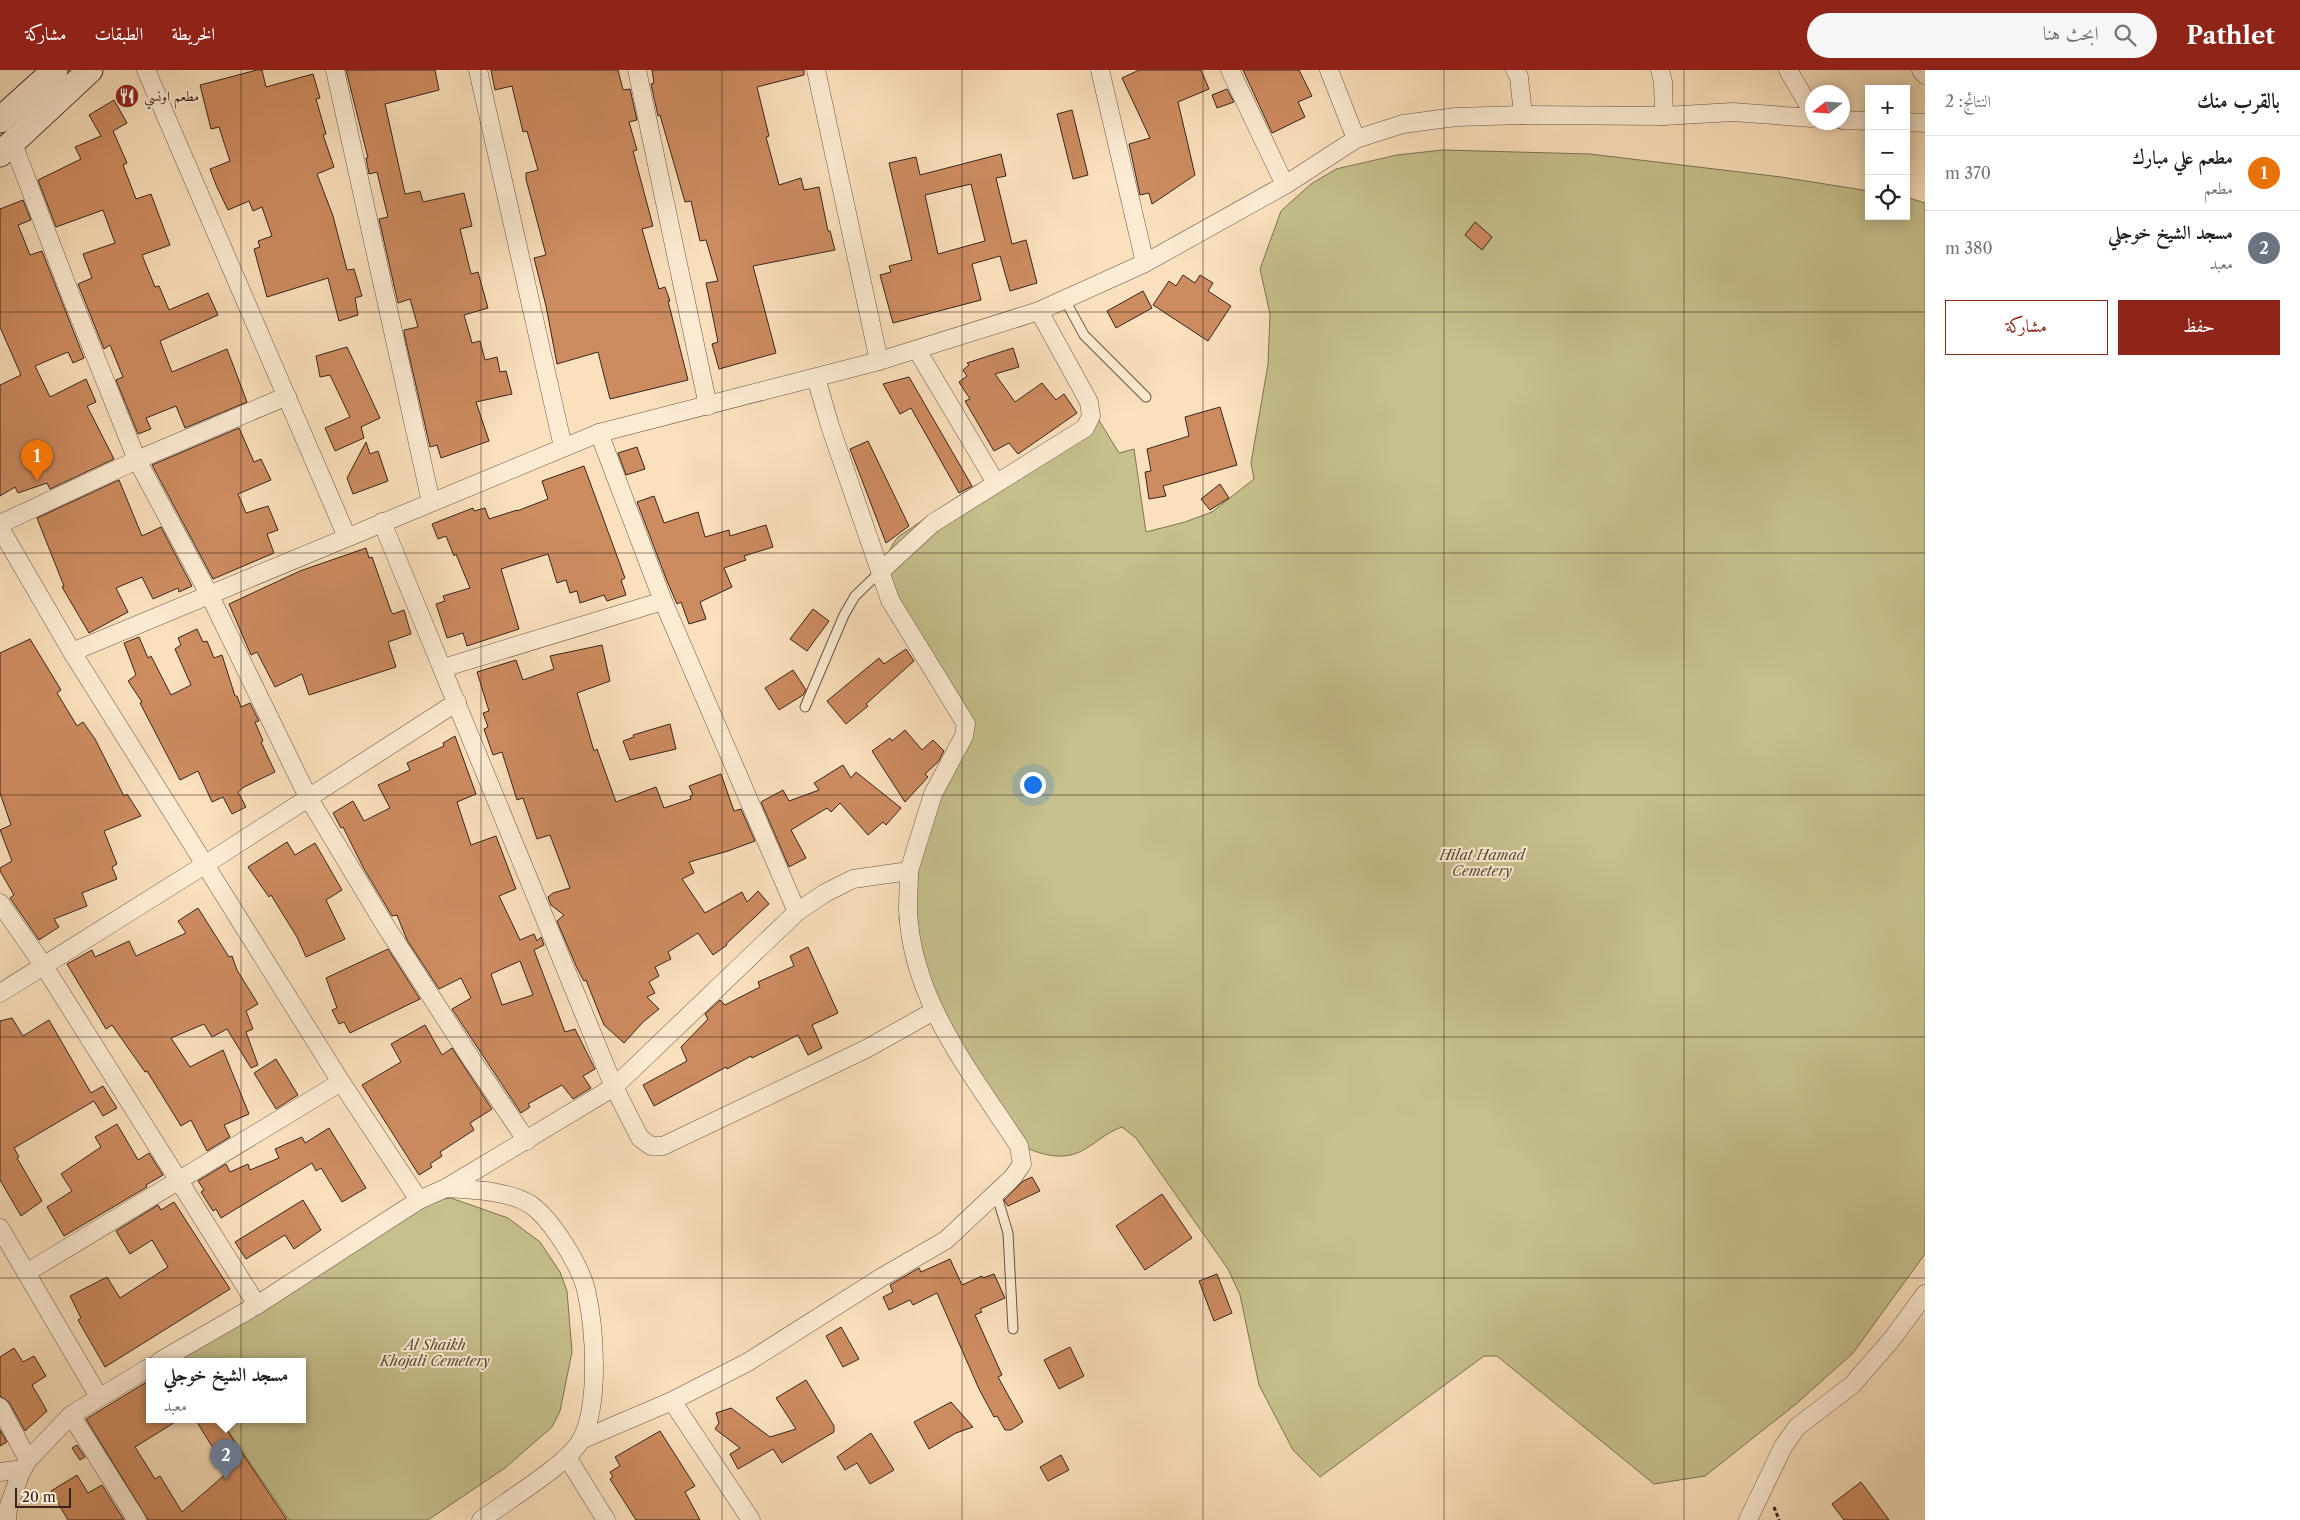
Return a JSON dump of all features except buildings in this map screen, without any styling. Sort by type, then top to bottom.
[{"type":"main road","points":[[4,138],[55,70]]},
{"type":"main road","points":[[4,138],[90,70]]},
{"type":"street","points":[[335,70],[431,502]]},
{"type":"street","points":[[478,70],[563,447]]},
{"type":"street","points":[[637,70],[708,406]]},
{"type":"street","points":[[816,70],[879,361]]},
{"type":"street","points":[[1100,70],[1145,263]]},
{"type":"street","points":[[1230,70],[1285,185]]},
{"type":"street","points":[[1329,70],[1356,139]]},
{"type":"street","points":[[1515,70],[1519,77],[1523,115]]},
{"type":"street","points":[[1660,70],[1663,82],[1664,116]]},
{"type":"street","points":[[1788,70],[1805,99]]},
{"type":"street","points":[[1921,70],[1925,75]]},
{"type":"street","points":[[149,71],[347,537]]},
{"type":"street","points":[[72,652],[599,433],[879,361],[1040,312],[1145,263],[1285,185],[1356,139],[1403,124],[1456,117],[1523,115],[1664,116],[1733,112],[1805,117]]},
{"type":"street","points":[[1850,120],[1865,121]]},
{"type":"street","points":[[1910,122],[1925,123]]},
{"type":"street","points":[[4,138],[69,291],[137,460],[210,596],[308,797],[394,938],[472,1060],[527,1141]]},
{"type":"street","points":[[881,571],[933,523],[1085,428],[1091,416],[1089,402],[1040,312]]},
{"type":"street","points":[[917,350],[996,483]]},
{"type":"street","points":[[581,1440],[672,1400],[748,1362],[882,1277],[946,1240],[1013,1177],[1022,1164],[1020,1146],[951,1042],[934,1011],[923,983],[908,911],[909,871],[933,794],[964,736],[966,724],[890,600],[830,426],[816,378]]},
{"type":"street","points":[[0,524],[137,460],[287,396]]},
{"type":"street","points":[[599,433],[664,601],[797,912]]},
{"type":"street","points":[[382,522],[614,1087],[640,1138],[651,1146],[663,1146],[866,1049],[934,1011]]},
{"type":"street","points":[[0,528],[72,652],[341,1082],[419,1200]]},
{"type":"street","points":[[443,668],[664,601]]},
{"type":"street","points":[[0,993],[206,864],[456,702]]},
{"type":"street","points":[[165,1358],[256,1305],[419,1200],[446,1188],[614,1087],[797,912],[825,892],[853,879],[909,871]]},
{"type":"street","points":[[0,904],[44,966],[256,1305]]},
{"type":"street","points":[[26,1273],[341,1082]]},
{"type":"street","points":[[446,1188],[477,1190],[510,1196],[529,1204],[550,1225],[574,1259],[586,1289],[592,1324],[595,1374],[590,1409],[581,1440],[567,1458],[480,1520]]},
{"type":"street","points":[[0,1228],[99,1398]]},
{"type":"street","points":[[1748,1520],[1780,1455],[1797,1427],[1852,1385],[1892,1339],[1925,1294]]},
{"type":"street","points":[[8,1520],[8,1508],[25,1466],[71,1415],[146,1369]]},
{"type":"street","points":[[672,1400],[752,1520]]},
{"type":"street","points":[[0,1407],[25,1466]]},
{"type":"street","points":[[71,1415],[137,1520]]},
{"type":"street","points":[[567,1458],[606,1520]]},
{"type":"street","points":[[0,1472],[16,1470],[25,1466]]},
{"type":"lane","points":[[1065,300],[1084,334],[1146,396]]},
{"type":"lane","points":[[805,708],[844,615],[855,596],[881,571]]},
{"type":"lane","points":[[996,1193],[1009,1240],[1012,1329]]},
{"type":"green space","name":"Hilat Hamad Cemetery","points":[[1443,150],[1590,154],[1781,177],[1865,190],[1865,220],[1910,220],[1910,198],[1925,203],[1925,1254],[1853,1353],[1796,1404],[1705,1476],[1654,1484],[1497,1356],[1484,1356],[1320,1477],[1293,1450],[1259,1385],[1240,1295],[1228,1269],[1136,1138],[1122,1127],[1112,1131],[1077,1153],[1068,1156],[1041,1153],[1015,1142],[927,1003],[899,919],[904,887],[932,790],[975,723],[886,581],[887,558],[894,542],[898,537],[969,489],[1083,427],[1097,417],[1119,453],[1134,449],[1146,532],[1185,522],[1212,512],[1254,479],[1251,463],[1268,364],[1270,314],[1260,269],[1281,211],[1311,184],[1336,169],[1397,155]]},
{"type":"green space","name":"Al Shaikh Khojali Cemetery","points":[[451,1198],[508,1218],[540,1242],[560,1272],[567,1291],[572,1352],[560,1411],[552,1427],[505,1468],[428,1520],[289,1520],[223,1423],[306,1423],[306,1358],[183,1358],[429,1200]]},
{"type":"place","name":"مطعم اونسي","points":[[127,96]]},
{"type":"place","name":"مطعم علي مبارك","points":[[37,481]]},
{"type":"place","name":"مسجد الشيخ خوجلي","points":[[226,1480]]}]
